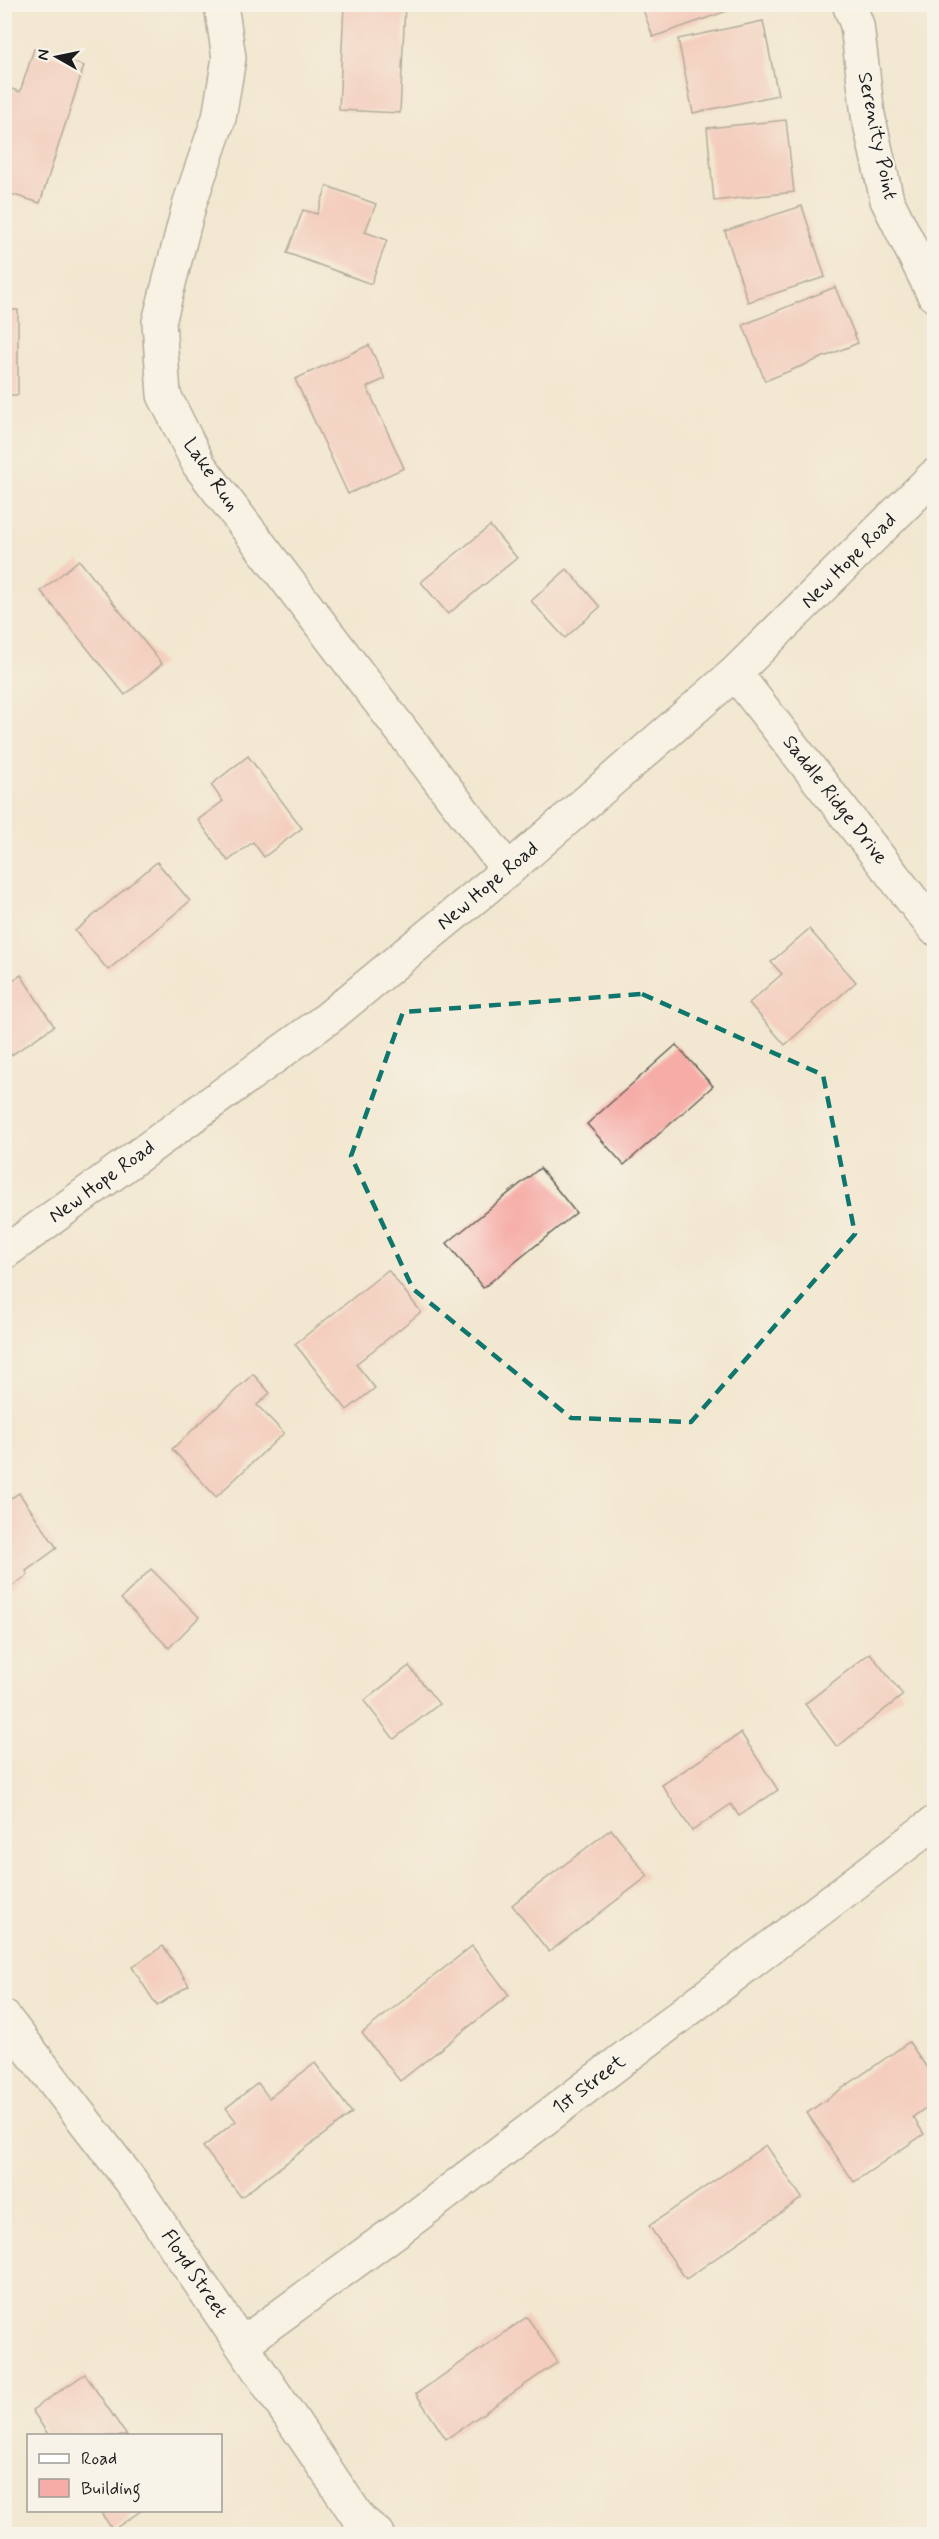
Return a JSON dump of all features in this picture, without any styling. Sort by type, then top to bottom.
[{"type":"street","name":"Lake Run","points":[[221,4],[229,58],[219,118],[190,202],[159,322],[164,395],[199,465],[508,870]]},
{"type":"street","name":"Serenity Point","points":[[849,4],[857,25],[868,115],[887,200],[934,295]]},
{"type":"street","name":"New Hope Road","points":[[4,1253],[328,1018],[508,870],[735,673],[934,476]]},
{"type":"street","name":"Saddle Ridge Drive","points":[[735,673],[934,928]]},
{"type":"street","name":"1st Street","points":[[243,2344],[406,2224],[934,1823]]},
{"type":"street","name":"Floyd Street","points":[[4,2017],[131,2181],[360,2520],[377,2535]]},
{"type":"highlighted area","points":[[642,994],[823,1075],[855,1234],[691,1422],[571,1418],[413,1289],[351,1156],[403,1012]]},
{"type":"building","points":[[344,4],[405,4],[400,113],[339,110]]},
{"type":"building","points":[[641,4],[744,4],[744,5],[653,37]]},
{"type":"building","points":[[763,21],[778,95],[693,113],[678,39]]},
{"type":"building","points":[[34,49],[84,66],[40,203],[4,192],[4,158],[12,132],[5,130],[5,91],[6,87],[20,92]]},
{"type":"building","points":[[786,120],[794,192],[714,201],[707,128]]},
{"type":"building","points":[[327,186],[376,204],[365,232],[387,240],[371,284],[287,253],[303,210],[317,214]]},
{"type":"building","points":[[802,206],[825,277],[748,302],[725,231]]},
{"type":"building","points":[[835,287],[858,343],[765,381],[743,325]]},
{"type":"building","points":[[4,310],[18,310],[18,395],[4,395]]},
{"type":"building","points":[[369,345],[385,379],[367,387],[404,468],[348,494],[295,379]]},
{"type":"building","points":[[490,526],[517,558],[448,614],[421,582]]},
{"type":"building","points":[[79,560],[162,664],[125,695],[41,591]]},
{"type":"building","points":[[567,569],[600,607],[565,638],[531,601]]},
{"type":"building","points":[[248,756],[302,828],[264,857],[253,842],[228,861],[198,820],[223,801],[211,785]]},
{"type":"building","points":[[157,862],[190,901],[108,970],[75,931]]},
{"type":"building","points":[[809,929],[856,982],[785,1045],[749,1003],[782,974],[771,962]]},
{"type":"building","points":[[21,975],[54,1026],[4,1060],[4,986]]},
{"type":"building","points":[[676,1045],[713,1086],[624,1165],[587,1124]]},
{"type":"building","points":[[540,1168],[576,1213],[483,1288],[447,1243]]},
{"type":"building","points":[[388,1270],[421,1312],[356,1364],[375,1388],[347,1410],[295,1344]]},
{"type":"building","points":[[253,1374],[270,1393],[257,1405],[284,1433],[216,1497],[172,1449]]},
{"type":"building","points":[[19,1493],[57,1548],[26,1571],[28,1575],[4,1592],[4,1503]]},
{"type":"building","points":[[151,1569],[199,1617],[169,1648],[121,1599]]},
{"type":"building","points":[[870,1653],[903,1695],[837,1747],[805,1704]]},
{"type":"building","points":[[409,1666],[439,1704],[394,1739],[364,1701]]},
{"type":"building","points":[[741,1733],[778,1790],[739,1816],[731,1804],[692,1831],[662,1785]]},
{"type":"building","points":[[611,1829],[648,1876],[549,1952],[512,1905]]},
{"type":"building","points":[[163,1946],[189,1985],[157,2006],[132,1967]]},
{"type":"building","points":[[472,1946],[509,1995],[400,2081],[362,2033]]},
{"type":"building","points":[[909,2042],[934,2078],[934,2102],[913,2117],[924,2134],[854,2182],[807,2113]]},
{"type":"building","points":[[315,2063],[352,2113],[241,2197],[203,2147],[236,2121],[226,2108],[258,2083],[269,2098]]},
{"type":"building","points":[[766,2145],[802,2198],[686,2279],[649,2226]]},
{"type":"building","points":[[527,2317],[558,2362],[446,2439],[416,2394]]},
{"type":"building","points":[[85,2374],[126,2434],[48,2434],[32,2410]]},
{"type":"building","points":[[100,2512],[139,2512],[113,2530]]}]
